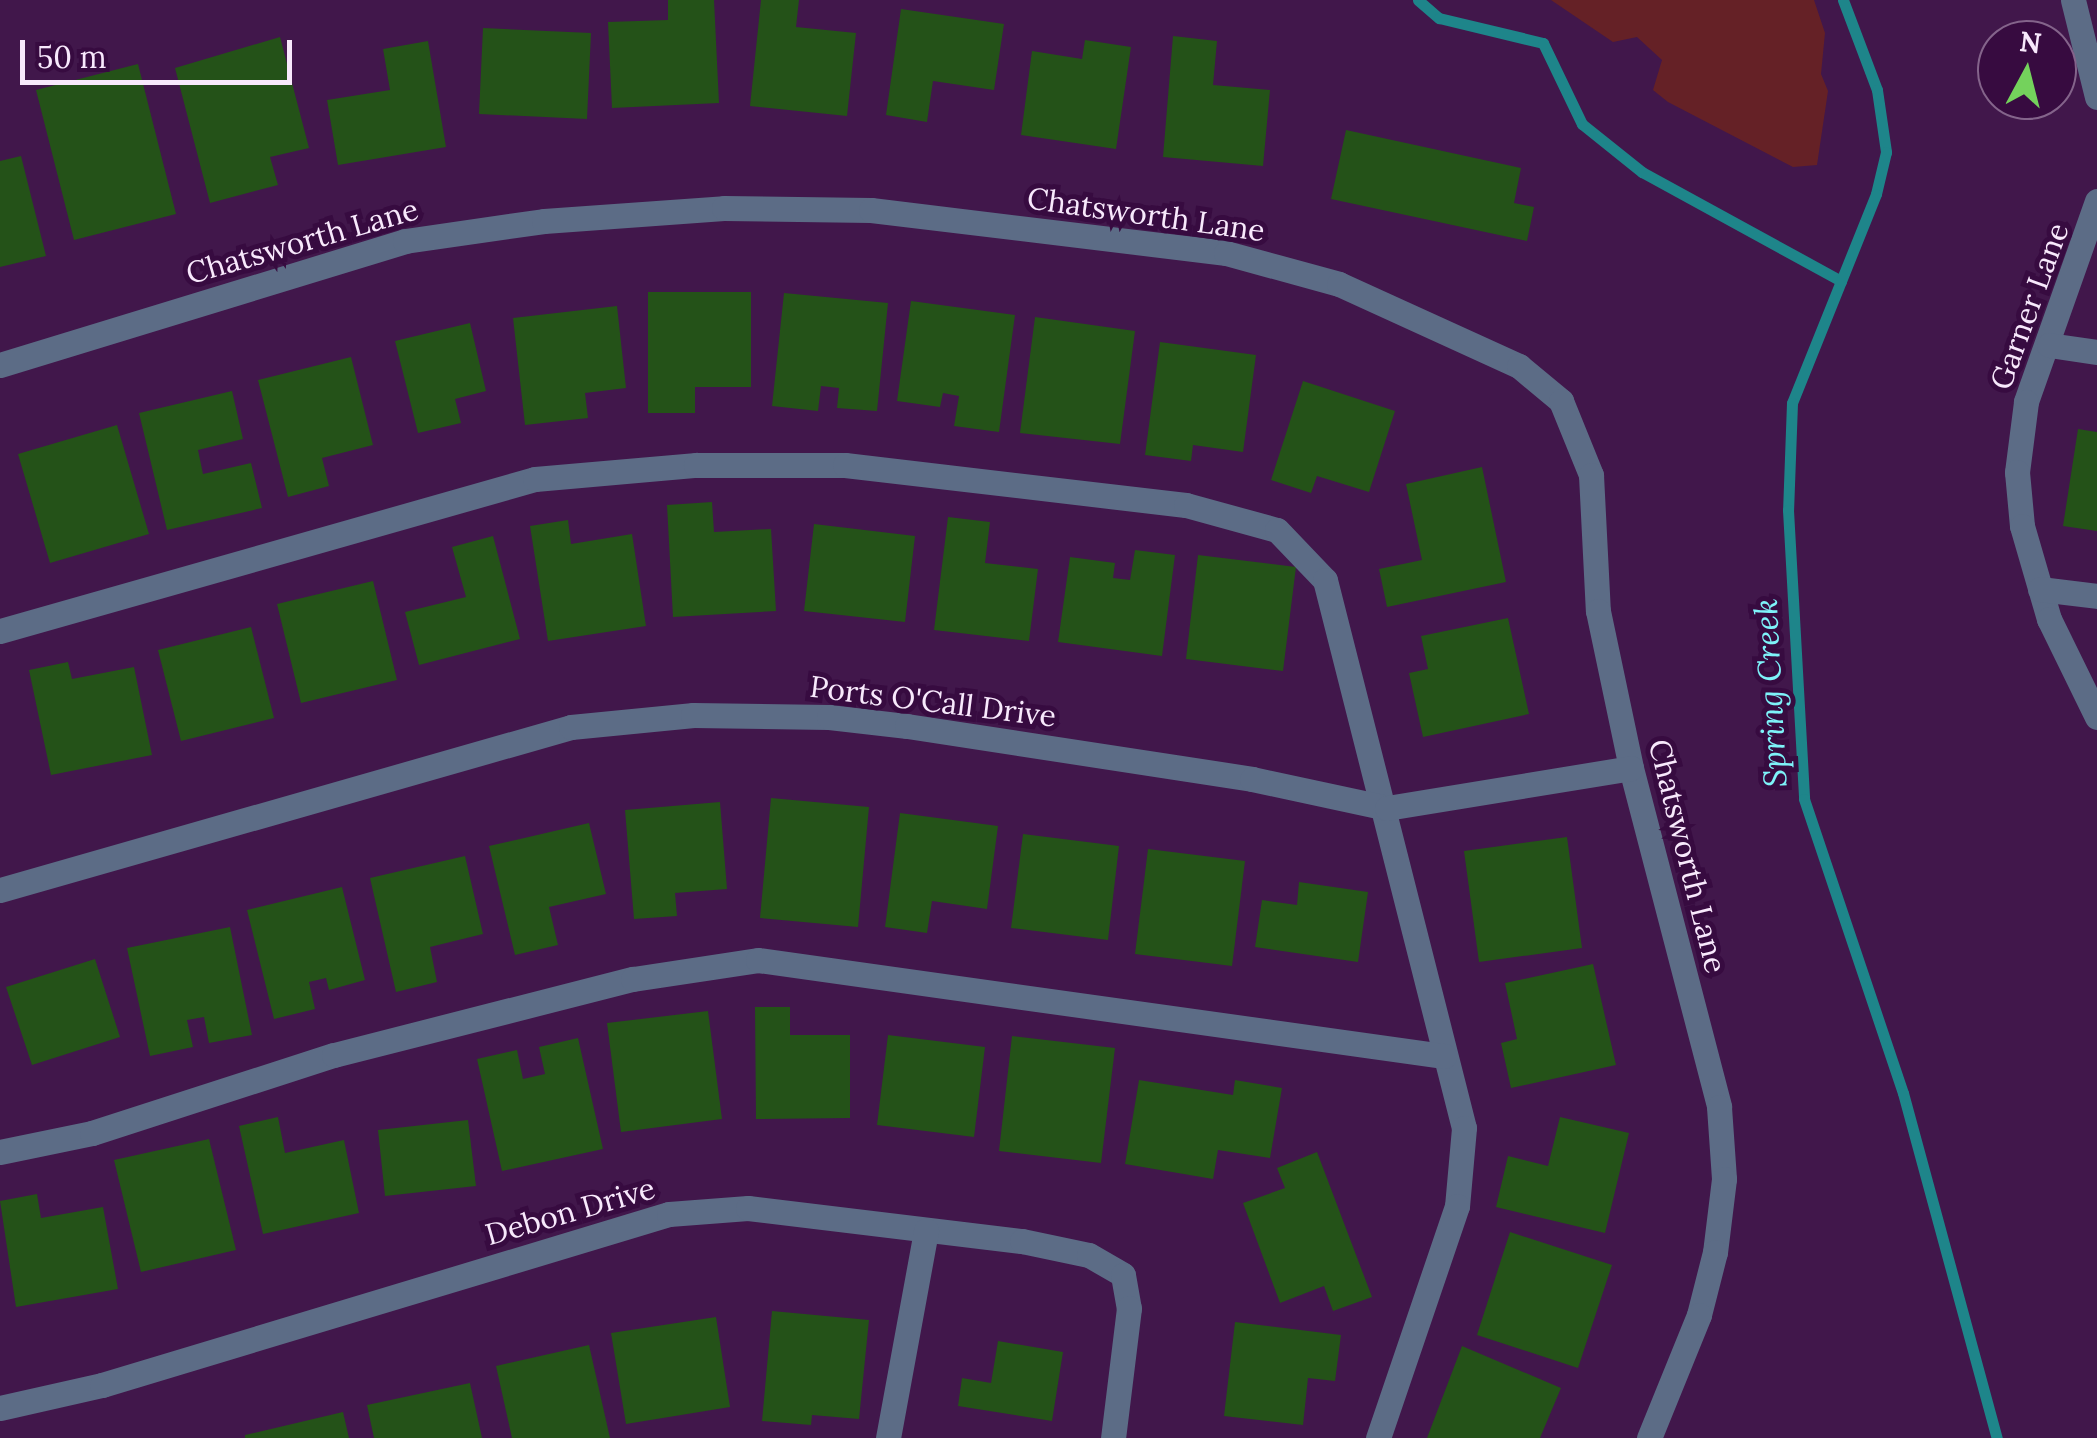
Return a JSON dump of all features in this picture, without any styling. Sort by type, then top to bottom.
[{"type":"street","points":[[2072,0],[2097,96]]},
{"type":"street","name":"Garner Lane","points":[[2097,200],[2050,346],[2026,402],[2018,472],[2022,526],[2040,589],[2097,717]]},
{"type":"street","name":"Chatsworth Lane","points":[[0,364],[405,241],[544,221],[724,208],[870,210],[1226,253],[1339,284],[1498,354],[1561,401],[1591,475],[1598,611],[1631,768],[1719,1107],[1724,1179],[1699,1315],[1649,1438]]},
{"type":"street","points":[[2050,346],[2097,352]]},
{"type":"street","points":[[0,632],[535,479],[696,466],[845,466],[1186,505],[1277,530],[1325,580],[1386,808],[1464,1128],[1458,1206],[1378,1438]]},
{"type":"street","points":[[2040,589],[2097,596]]},
{"type":"street","name":"Ports O'Call Drive","points":[[0,890],[571,727],[693,715],[829,717],[907,726],[1252,779],[1386,808],[1631,768]]},
{"type":"street","points":[[0,1152],[92,1133],[334,1055],[633,979],[758,960],[1444,1056]]},
{"type":"street","name":"Debon Drive","points":[[0,1408],[102,1385],[668,1214],[748,1208],[1088,1255],[1123,1274],[1130,1308],[1114,1438]]},
{"type":"street","points":[[888,1438],[926,1230]]},
{"type":"shaded area","points":[[1551,0],[1814,0],[1825,33],[1821,74],[1828,91],[1817,165],[1793,167],[1668,102],[1653,90],[1662,60],[1637,37],[1613,42]]},
{"type":"building","points":[[668,0],[714,0],[719,103],[612,108],[608,22],[668,20]]},
{"type":"building","points":[[761,0],[799,0],[796,27],[856,33],[847,116],[750,106]]},
{"type":"building","points":[[901,9],[1004,24],[994,90],[933,81],[927,122],[886,115]]},
{"type":"building","points":[[483,28],[591,33],[587,119],[479,114]]},
{"type":"building","points":[[1173,36],[1217,41],[1213,85],[1270,90],[1263,166],[1163,157]]},
{"type":"building","points":[[280,37],[309,148],[270,157],[278,185],[210,203],[175,68]]},
{"type":"building","points":[[1085,40],[1131,47],[1116,149],[1021,135],[1032,51],[1082,59]]},
{"type":"building","points":[[428,41],[446,147],[338,165],[327,100],[390,90],[383,49]]},
{"type":"building","points":[[138,64],[176,214],[74,240],[36,90]]},
{"type":"building","points":[[1346,130],[1521,168],[1514,203],[1534,207],[1527,241],[1331,199]]},
{"type":"building","points":[[21,156],[46,256],[0,267],[0,161]]},
{"type":"building","points":[[648,292],[751,292],[751,387],[695,387],[695,413],[648,413]]},
{"type":"building","points":[[784,293],[888,303],[877,411],[837,408],[839,388],[821,386],[818,411],[772,406]]},
{"type":"building","points":[[911,301],[1015,315],[999,432],[954,426],[959,396],[943,393],[940,407],[897,401]]},
{"type":"building","points":[[617,306],[626,388],[585,393],[588,418],[525,425],[513,318]]},
{"type":"building","points":[[1035,317],[1135,331],[1120,444],[1020,433]]},
{"type":"building","points":[[470,323],[486,391],[455,399],[461,423],[418,433],[395,341]]},
{"type":"building","points":[[1160,342],[1256,355],[1243,452],[1193,445],[1191,461],[1145,455]]},
{"type":"building","points":[[351,357],[373,445],[322,458],[329,486],[288,497],[258,380]]},
{"type":"building","points":[[1303,381],[1395,411],[1369,492],[1317,476],[1311,493],[1271,480]]},
{"type":"building","points":[[232,391],[243,439],[198,450],[203,474],[251,463],[262,508],[167,530],[139,413]]},
{"type":"building","points":[[117,425],[149,534],[50,563],[18,454]]},
{"type":"building","points":[[2078,429],[2097,432],[2097,531],[2063,526]]},
{"type":"building","points":[[1482,467],[1506,582],[1387,607],[1379,569],[1422,560],[1406,484]]},
{"type":"building","points":[[712,502],[714,532],[771,529],[776,611],[673,617],[667,505]]},
{"type":"building","points":[[948,517],[990,522],[985,563],[1038,569],[1029,641],[934,630]]},
{"type":"building","points":[[568,520],[571,544],[632,534],[646,626],[548,641],[530,526]]},
{"type":"building","points":[[814,524],[915,536],[905,622],[804,611]]},
{"type":"building","points":[[493,536],[520,639],[419,665],[405,612],[466,597],[452,547]]},
{"type":"building","points":[[1135,550],[1175,555],[1162,656],[1058,642],[1070,557],[1115,563],[1113,578],[1130,580]]},
{"type":"building","points":[[1198,555],[1296,567],[1283,671],[1186,659]]},
{"type":"building","points":[[373,581],[397,680],[301,703],[277,604]]},
{"type":"building","points":[[1508,618],[1529,714],[1423,737],[1409,673],[1428,669],[1421,636]]},
{"type":"building","points":[[251,627],[274,718],[181,741],[158,650]]},
{"type":"building","points":[[68,662],[72,679],[134,667],[152,755],[51,775],[29,670]]},
{"type":"building","points":[[771,798],[869,807],[858,927],[760,918]]},
{"type":"building","points":[[720,802],[727,889],[675,893],[677,916],[634,919],[625,810]]},
{"type":"building","points":[[900,813],[998,826],[987,909],[932,901],[927,933],[885,927]]},
{"type":"building","points":[[589,823],[606,894],[549,907],[558,945],[515,955],[489,846]]},
{"type":"building","points":[[1023,834],[1119,846],[1108,940],[1011,928]]},
{"type":"building","points":[[1567,837],[1582,948],[1479,962],[1464,851]]},
{"type":"building","points":[[1148,849],[1245,861],[1232,966],[1135,954]]},
{"type":"building","points":[[465,856],[483,934],[430,947],[437,982],[396,992],[370,878]]},
{"type":"building","points":[[1299,882],[1368,892],[1358,962],[1255,947],[1262,900],[1297,905]]},
{"type":"building","points":[[342,887],[365,980],[329,990],[326,978],[309,982],[315,1009],[274,1019],[247,910]]},
{"type":"building","points":[[230,927],[252,1035],[209,1043],[204,1017],[187,1020],[193,1047],[150,1056],[127,948]]},
{"type":"building","points":[[95,959],[120,1037],[32,1065],[6,987]]},
{"type":"building","points":[[1593,964],[1616,1065],[1511,1088],[1501,1043],[1517,1039],[1505,983]]},
{"type":"building","points":[[755,1007],[790,1007],[790,1035],[850,1035],[850,1118],[756,1119]]},
{"type":"building","points":[[708,1011],[722,1119],[621,1132],[607,1023]]},
{"type":"building","points":[[888,1035],[985,1047],[974,1137],[877,1125]]},
{"type":"building","points":[[1012,1036],[1115,1048],[1101,1163],[999,1151]]},
{"type":"building","points":[[578,1038],[603,1149],[502,1171],[477,1059],[517,1050],[523,1079],[545,1074],[539,1047]]},
{"type":"building","points":[[1139,1080],[1233,1095],[1235,1080],[1282,1088],[1270,1158],[1218,1150],[1213,1179],[1125,1164]]},
{"type":"building","points":[[278,1117],[285,1153],[344,1140],[359,1213],[263,1234],[239,1126]]},
{"type":"building","points":[[1560,1117],[1629,1133],[1605,1233],[1496,1207],[1508,1156],[1548,1166]]},
{"type":"building","points":[[468,1120],[476,1186],[385,1196],[378,1130]]},
{"type":"building","points":[[209,1139],[236,1250],[141,1272],[114,1160]]},
{"type":"building","points":[[1317,1152],[1372,1297],[1333,1311],[1324,1286],[1280,1303],[1243,1203],[1285,1188],[1277,1168]]},
{"type":"building","points":[[37,1194],[41,1218],[103,1207],[118,1289],[16,1307],[0,1201]]},
{"type":"building","points":[[1510,1232],[1612,1265],[1578,1368],[1477,1335]]},
{"type":"building","points":[[772,1311],[869,1320],[859,1419],[812,1415],[811,1425],[762,1421]]},
{"type":"building","points":[[716,1317],[730,1407],[626,1424],[611,1333]]},
{"type":"building","points":[[1235,1322],[1341,1335],[1335,1381],[1308,1378],[1303,1425],[1224,1416]]},
{"type":"building","points":[[998,1341],[1063,1352],[1052,1421],[958,1406],[962,1378],[991,1383]]},
{"type":"building","points":[[589,1345],[610,1438],[512,1438],[496,1366]]},
{"type":"building","points":[[1462,1346],[1561,1388],[1540,1438],[1427,1438]]},
{"type":"building","points":[[470,1383],[482,1438],[374,1438],[367,1405]]},
{"type":"building","points":[[343,1412],[349,1438],[245,1438],[245,1435]]},
{"type":"waterway","points":[[1418,0],[1439,18],[1543,43],[1582,124],[1642,172],[1841,281]]},
{"type":"waterway","name":"Spring Creek","points":[[1843,0],[1877,90],[1886,152],[1876,194],[1792,403],[1788,510],[1804,799],[1903,1093],[1997,1438]]}]
